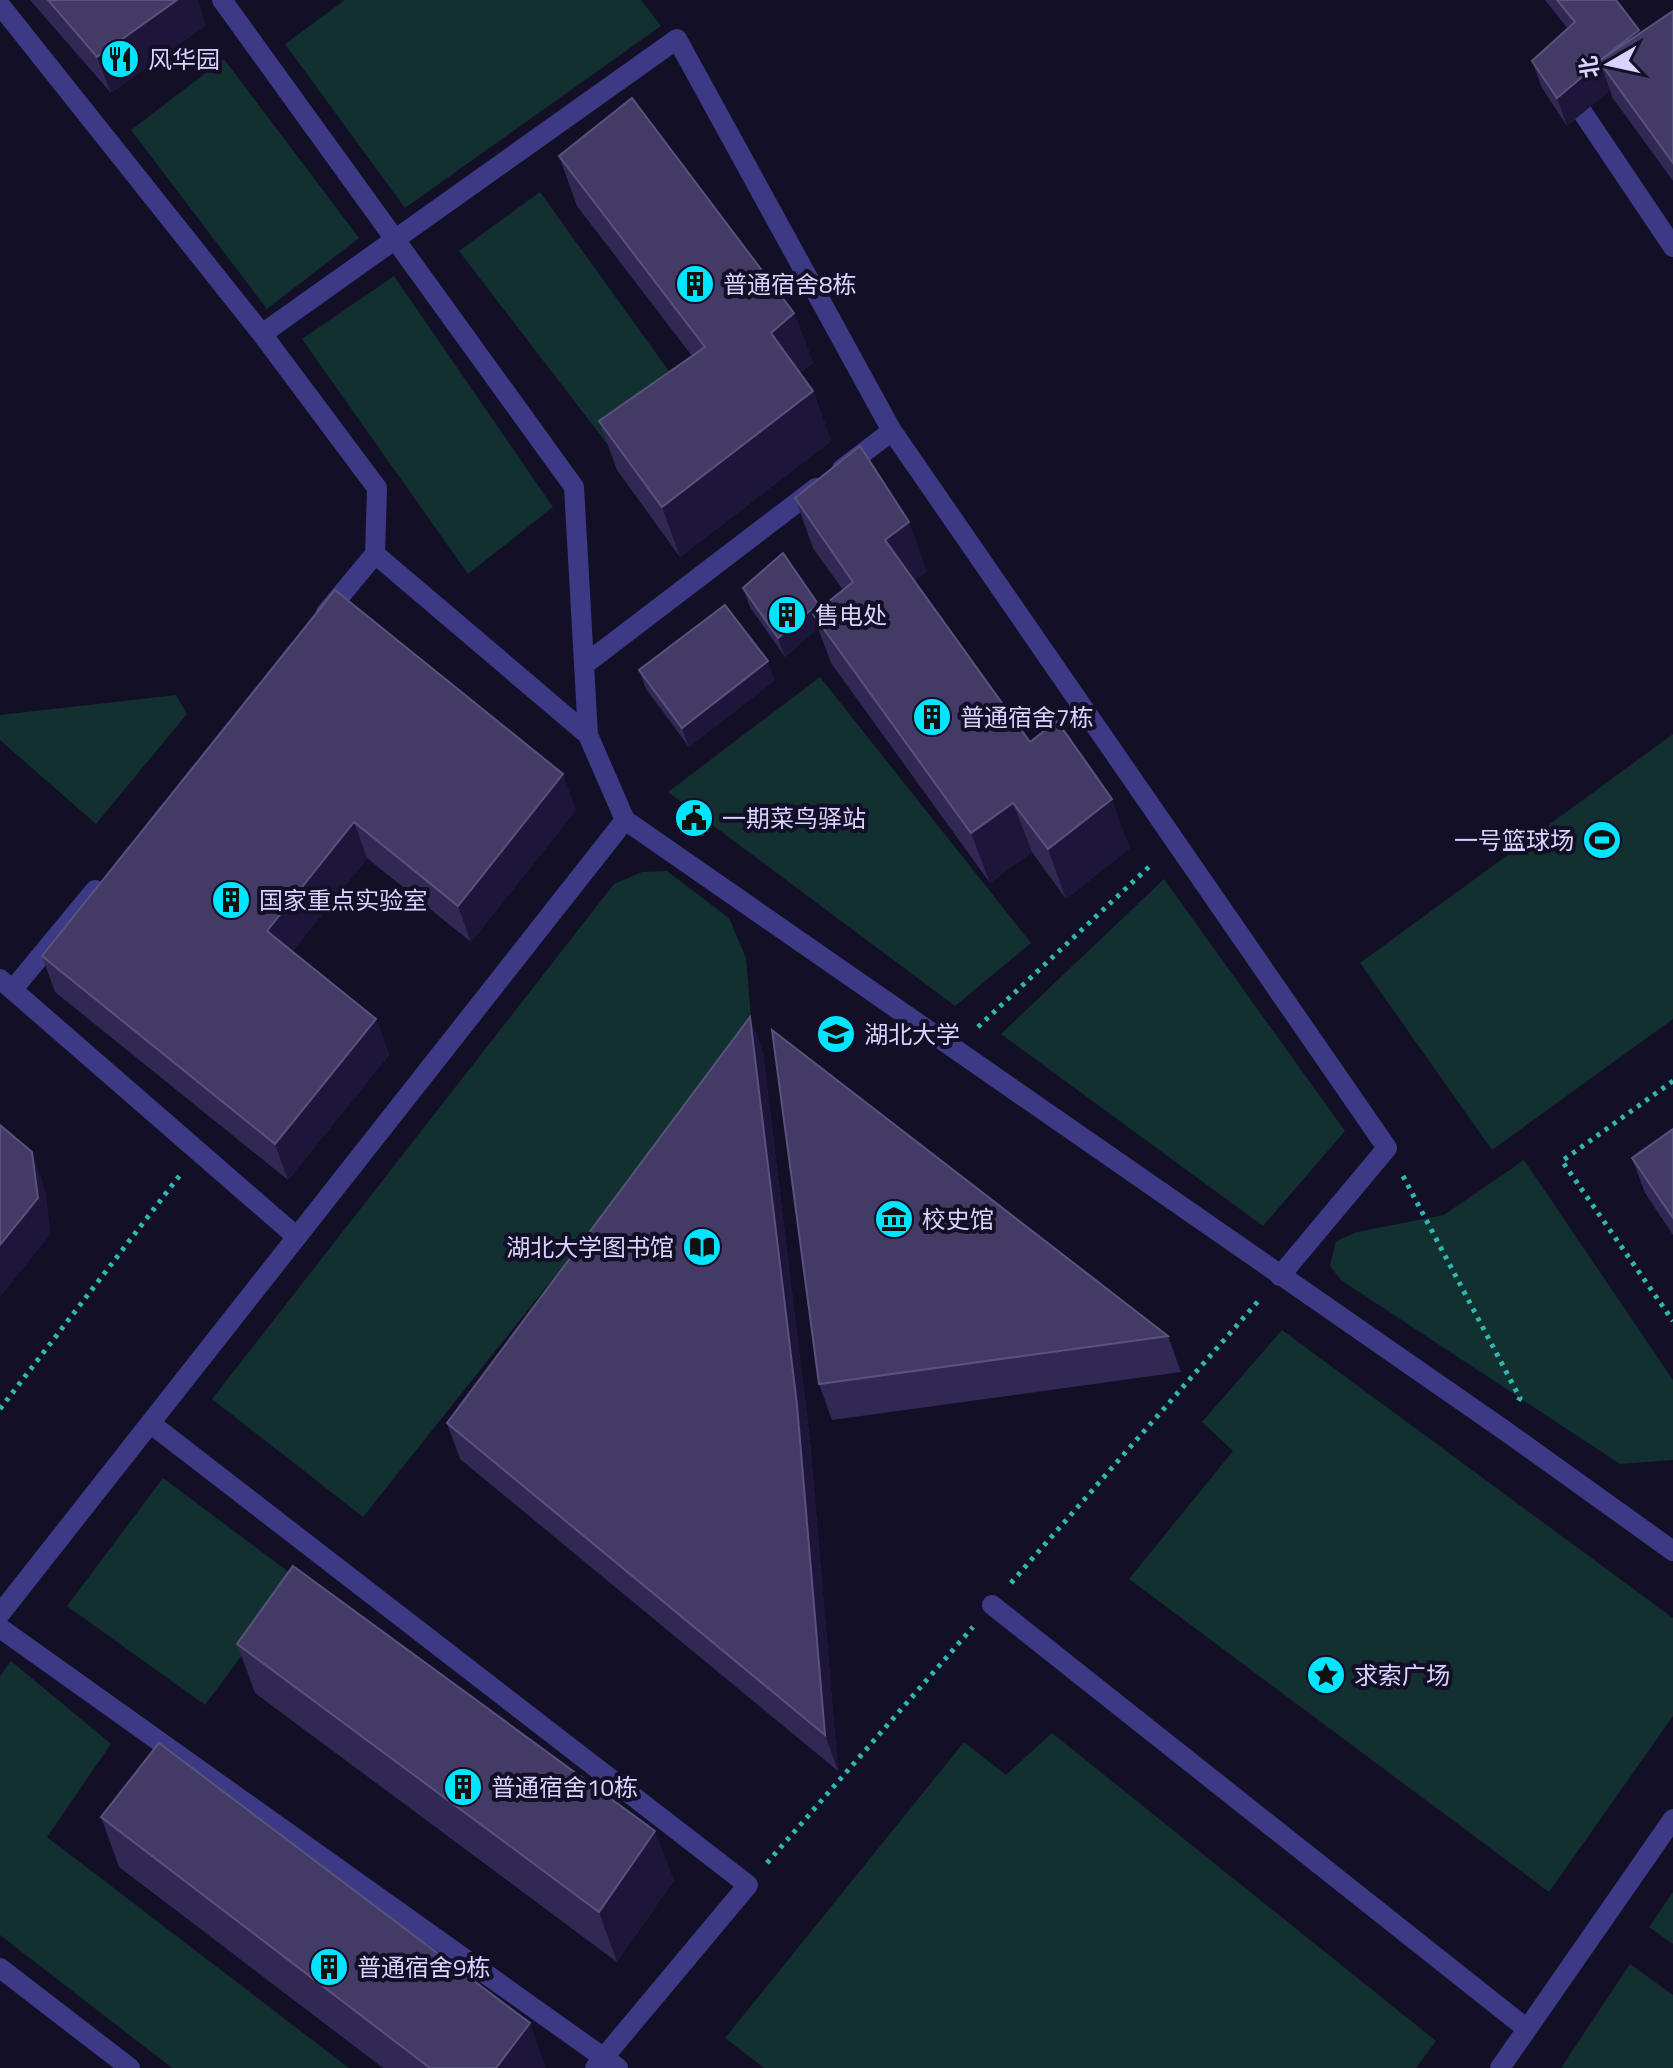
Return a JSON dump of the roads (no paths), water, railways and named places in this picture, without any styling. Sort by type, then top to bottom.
[{"type":"street","points":[[222,0],[574,487],[588,735],[625,820],[1669,1543]]},
{"type":"street","points":[[0,5],[262,334],[377,488],[375,554],[315,626]]},
{"type":"street","points":[[262,334],[677,39],[892,431],[1387,1148],[1280,1276]]},
{"type":"street","points":[[1583,113],[1673,247]]},
{"type":"street","points":[[584,665],[892,431]]},
{"type":"street","points":[[375,554],[588,735]]},
{"type":"street","points":[[0,1614],[625,820]]},
{"type":"street","points":[[104,880],[7,984],[297,1237]]},
{"type":"street","points":[[0,1628],[606,2064],[748,1885],[150,1423]]},
{"type":"street","points":[[992,1605],[1527,2029]]},
{"type":"street","points":[[1500,2068],[1673,1819]]},
{"type":"street","points":[[0,1968],[130,2068]]},
{"type":"place","name":"风华园","points":[[120,59]]},
{"type":"place","name":"普通宿舍8栋","points":[[695,284]]},
{"type":"place","name":"售电处","points":[[787,615]]},
{"type":"place","name":"普通宿舍7栋","points":[[932,717]]},
{"type":"place","name":"一期菜鸟驿站","points":[[694,818]]},
{"type":"place","name":"一号篮球场","points":[[1602,840]]},
{"type":"place","name":"国家重点实验室","points":[[231,900]]},
{"type":"place","name":"湖北大学","points":[[836,1034]]},
{"type":"place","name":"校史馆","points":[[894,1219]]},
{"type":"place","name":"湖北大学图书馆","points":[[702,1247]]},
{"type":"place","name":"求索广场","points":[[1326,1675]]},
{"type":"place","name":"普通宿舍10栋","points":[[463,1787]]},
{"type":"place","name":"普通宿舍9栋","points":[[329,1967]]}]
